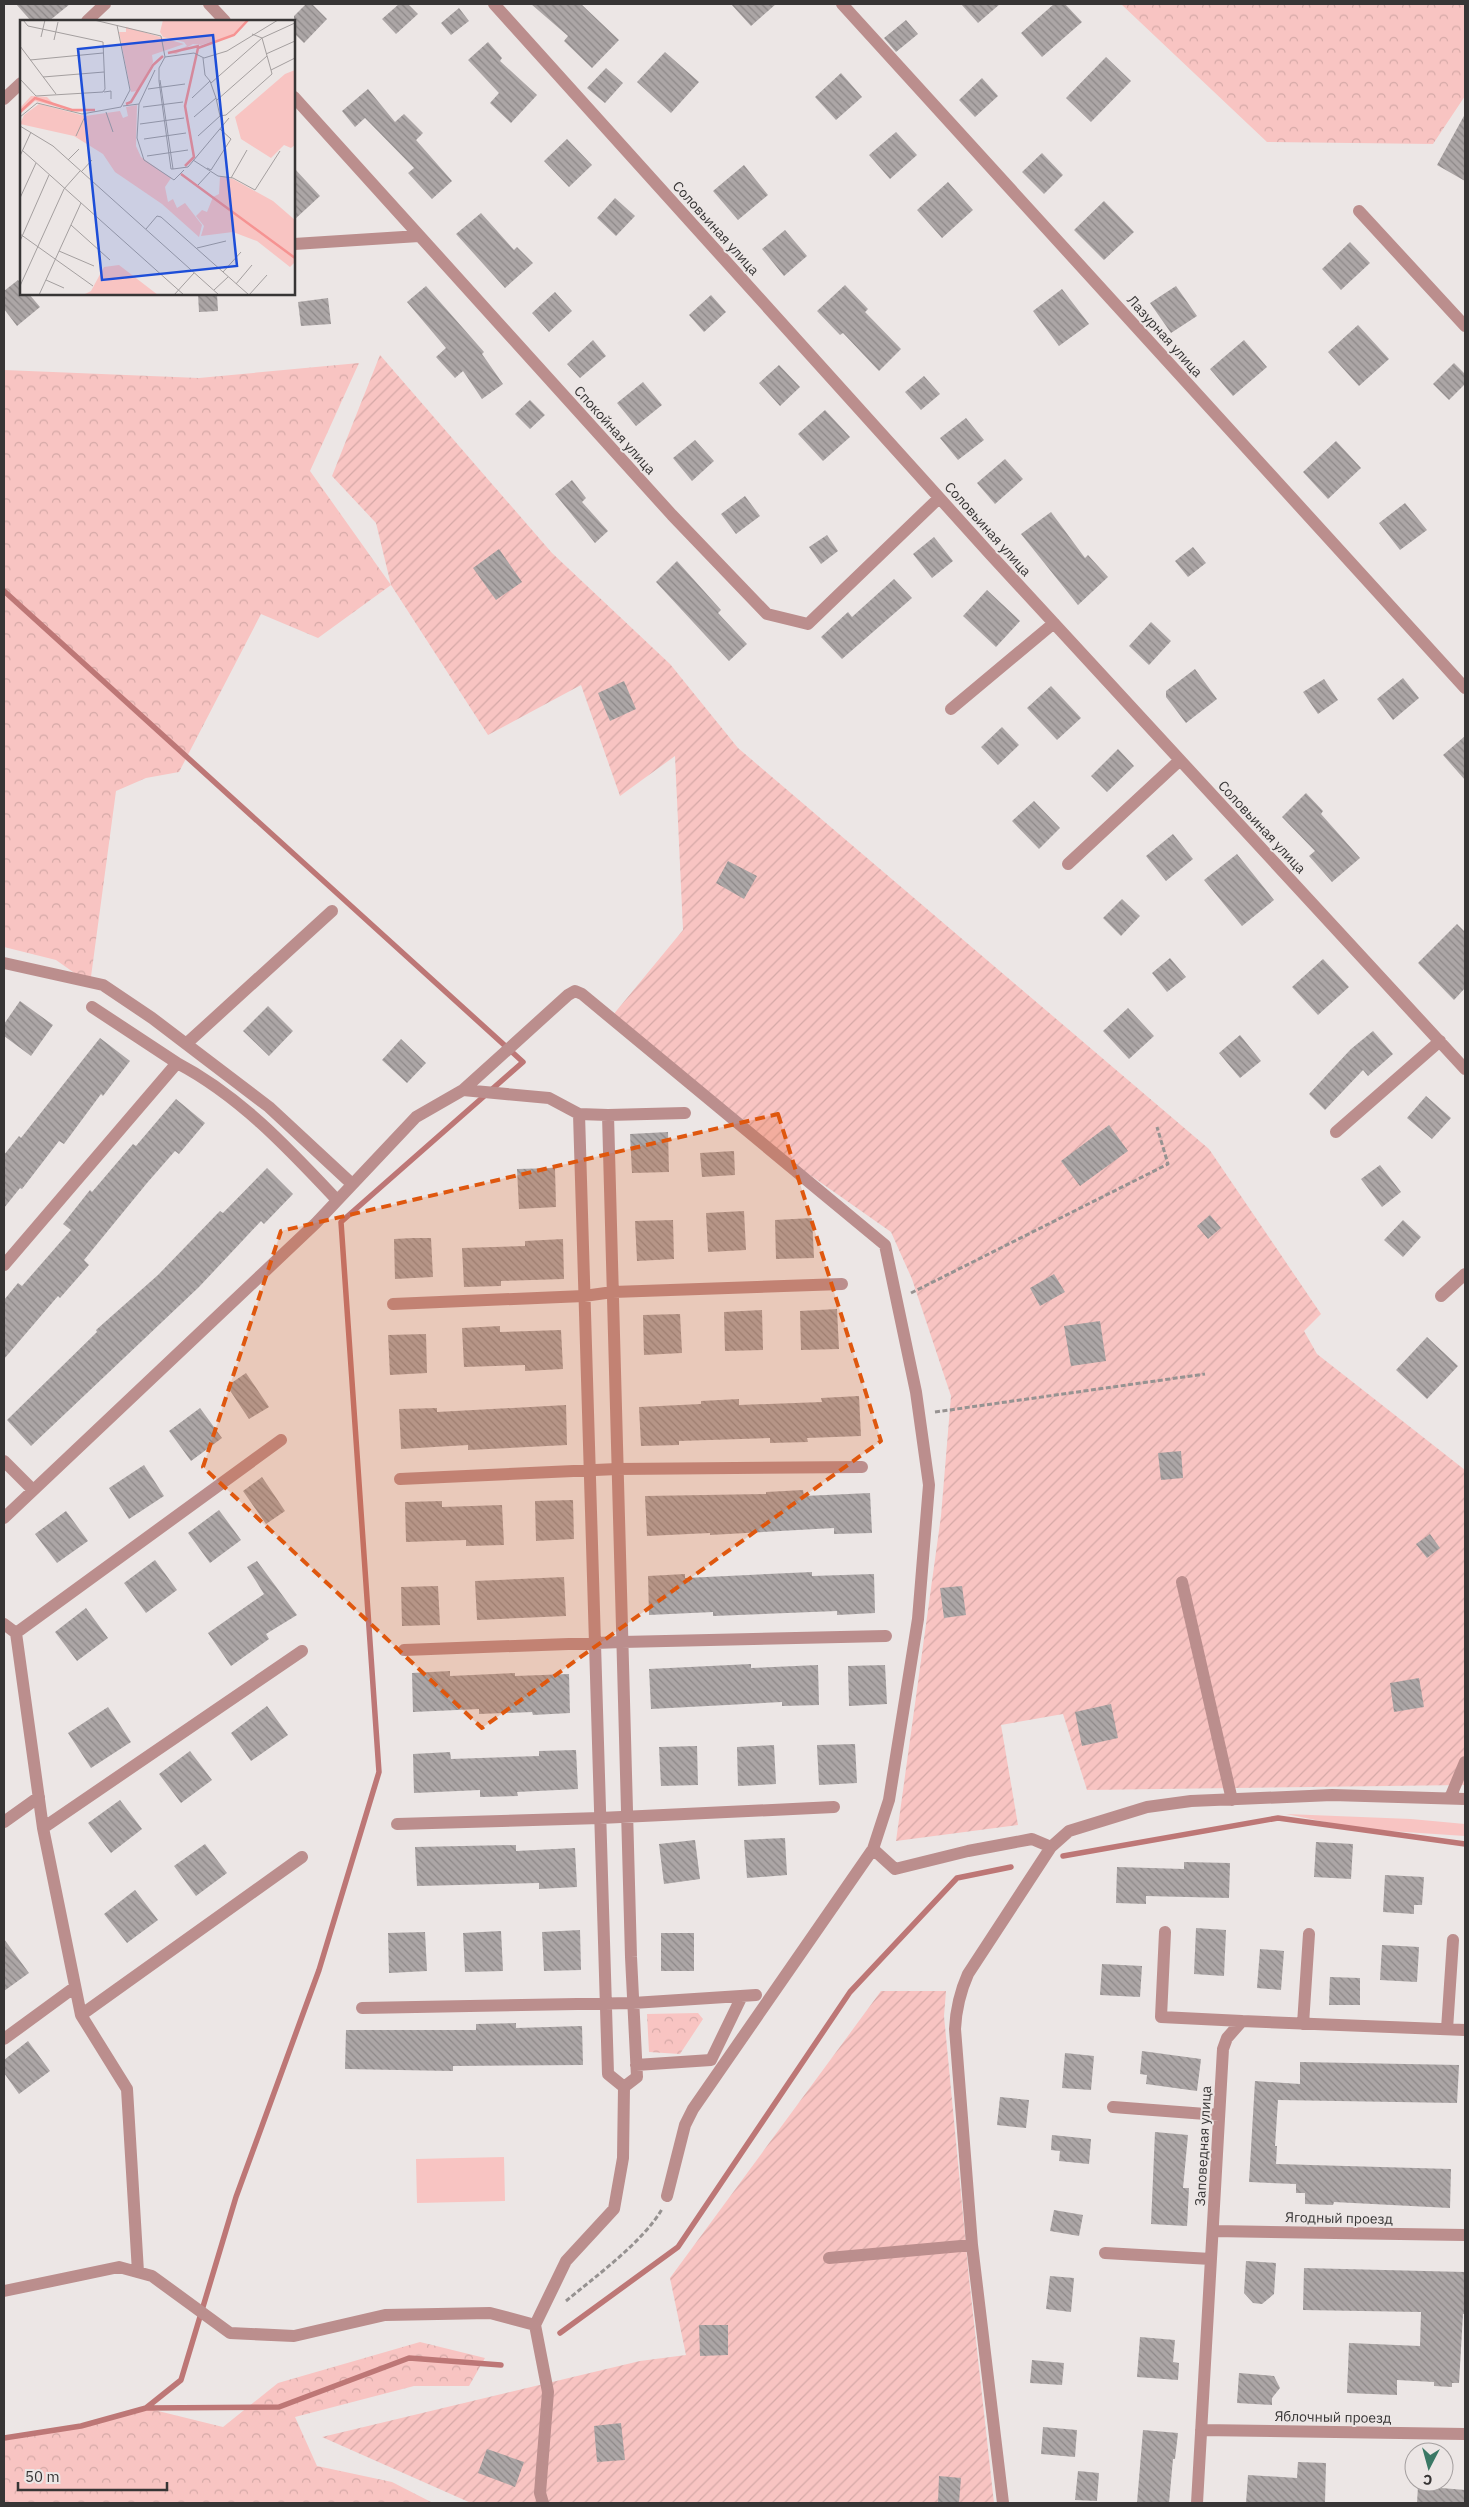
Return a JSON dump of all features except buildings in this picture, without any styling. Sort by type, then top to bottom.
[{"type":"street","points":[[88,20],[105,4]]},
{"type":"street","points":[[209,4],[224,20]]},
{"type":"street","name":"Соловьиная улица","points":[[494,4],[939,498],[1465,1069]]},
{"type":"street","name":"Лазурная улица","points":[[842,4],[1465,688]]},
{"type":"street","points":[[4,99],[20,84]]},
{"type":"street","name":"Спокойная улица","points":[[295,98],[672,515],[767,614],[808,624],[939,498]]},
{"type":"street","points":[[1358,211],[1465,326]]},
{"type":"street","points":[[295,244],[419,236]]},
{"type":"street","points":[[951,709],[1054,623]]},
{"type":"street","points":[[1068,864],[1180,760]]},
{"type":"street","points":[[186,1044],[332,910]]},
{"type":"street","points":[[4,963],[103,985],[186,1044],[269,1107],[352,1184]]},
{"type":"street","points":[[4,1518],[337,1200],[416,1116],[463,1090],[574,991],[582,994],[885,1245],[919,1414],[929,1485],[918,1619],[889,1800],[873,1849],[693,2109],[685,2125],[666,2196]]},
{"type":"street","points":[[92,1007],[178,1063],[197,1073],[266,1126],[337,1200]]},
{"type":"street","points":[[1336,1132],[1440,1041]]},
{"type":"street","points":[[4,1265],[178,1063]]},
{"type":"street","points":[[463,1090],[549,1098],[579,1114],[685,1113]]},
{"type":"street","points":[[579,1114],[608,2074],[624,2087]]},
{"type":"street","points":[[608,1115],[627,1816],[637,2077],[624,2087]]},
{"type":"street","points":[[1441,1296],[1465,1274]]},
{"type":"street","points":[[393,1304],[584,1296],[612,1292],[842,1284]]},
{"type":"street","points":[[16,1633],[281,1440]]},
{"type":"street","points":[[4,1461],[33,1490]]},
{"type":"street","points":[[400,1479],[617,1469],[862,1467]]},
{"type":"street","points":[[1182,1582],[1232,1800]]},
{"type":"street","points":[[4,1624],[16,1633],[43,1828],[81,2015],[127,2089],[138,2272]]},
{"type":"street","points":[[404,1650],[622,1642],[886,1636]]},
{"type":"street","points":[[43,1828],[302,1651]]},
{"type":"street","points":[[1450,1798],[1465,1762]]},
{"type":"street","points":[[1003,2503],[972,2246],[955,2029],[956,2011],[961,1990],[968,1974],[1051,1847],[1069,1831],[1147,1807],[1191,1801],[1332,1795],[1465,1799]]},
{"type":"street","points":[[4,1822],[39,1797]]},
{"type":"street","points":[[397,1824],[600,1818],[834,1807]]},
{"type":"street","points":[[873,1849],[895,1869],[968,1851],[1032,1840],[1051,1847]]},
{"type":"street","points":[[81,2015],[302,1857]]},
{"type":"street","points":[[1166,1932],[1161,2017],[1465,2030]]},
{"type":"street","points":[[1303,2024],[1309,1934]]},
{"type":"street","points":[[1447,2029],[1453,1940]]},
{"type":"street","points":[[4,2038],[76,1987]]},
{"type":"street","points":[[362,2008],[606,2004],[756,1995]]},
{"type":"street","points":[[636,2065],[712,2060],[742,1996]]},
{"type":"street","name":"Заповедная улица","points":[[1197,2503],[1223,2050],[1227,2038],[1242,2021]]},
{"type":"street","points":[[544,2503],[540,2493],[548,2392],[535,2325],[566,2261],[614,2209],[623,2158],[624,2087]]},
{"type":"street","points":[[1113,2107],[1219,2115]]},
{"type":"street","name":"Ягодный проезд","points":[[1213,2231],[1465,2235]]},
{"type":"street","points":[[830,2258],[972,2246]]},
{"type":"street","points":[[1105,2253],[1211,2259]]},
{"type":"street","points":[[4,2291],[119,2267],[152,2276],[230,2333],[294,2336],[385,2315],[490,2313],[535,2325]]},
{"type":"street","name":"Яблочный проезд","points":[[1201,2430],[1465,2434]]},
{"type":"path","points":[[897,1300],[1168,1164],[1157,1127]]},
{"type":"path","points":[[919,1414],[1205,1374]]},
{"type":"path","points":[[564,2302],[607,2268],[646,2229],[658,2216],[666,2196]]},
{"type":"highlighted area","points":[[778,1114],[881,1441],[482,1728],[203,1467],[281,1231]]},
{"type":"green space","points":[[1121,4],[1465,4],[1465,96],[1433,144],[1267,142]]},
{"type":"green space","points":[[380,355],[552,553],[670,664],[738,748],[1209,1149],[1321,1314],[1304,1331],[1317,1354],[1465,1470],[1465,1785],[1087,1790],[1063,1714],[1001,1725],[1018,1825],[896,1841],[941,1516],[951,1396],[912,1279],[891,1232],[743,1128],[613,1015],[683,930],[675,756],[620,796],[581,685],[488,735],[391,585],[376,523],[332,476]]},
{"type":"green space","points":[[359,363],[310,471],[391,585],[318,638],[261,614],[179,772],[146,778],[116,791],[90,984],[56,960],[4,947],[4,370],[199,378]]},
{"type":"green space","points":[[1286,1814],[1411,1819],[1465,1824],[1465,1836],[1360,1829]]},
{"type":"green space","points":[[881,1991],[946,1991],[944,2016],[969,2278],[994,2503],[471,2503],[322,2437],[640,2361],[686,2355],[670,2278]]},
{"type":"green space","points":[[698,2013],[703,2019],[680,2054],[649,2052],[647,2014]]},
{"type":"green space","points":[[504,2157],[505,2201],[417,2203],[416,2159]]},
{"type":"green space","points":[[420,2342],[485,2358],[469,2386],[414,2386],[295,2417],[317,2466],[392,2482],[433,2503],[4,2503],[4,2438],[81,2426],[146,2408],[223,2427],[278,2383]]},
{"type":"waterway","points":[[4,591],[523,1062],[341,1222],[379,1772],[319,1970],[236,2197],[181,2380],[146,2408],[81,2426],[4,2438]]},
{"type":"waterway","points":[[1063,1856],[1278,1818],[1465,1844]]},
{"type":"waterway","points":[[560,2333],[678,2247],[850,1992],[957,1878],[1011,1867]]},
{"type":"waterway","points":[[146,2408],[279,2407],[409,2358],[501,2365]]}]
